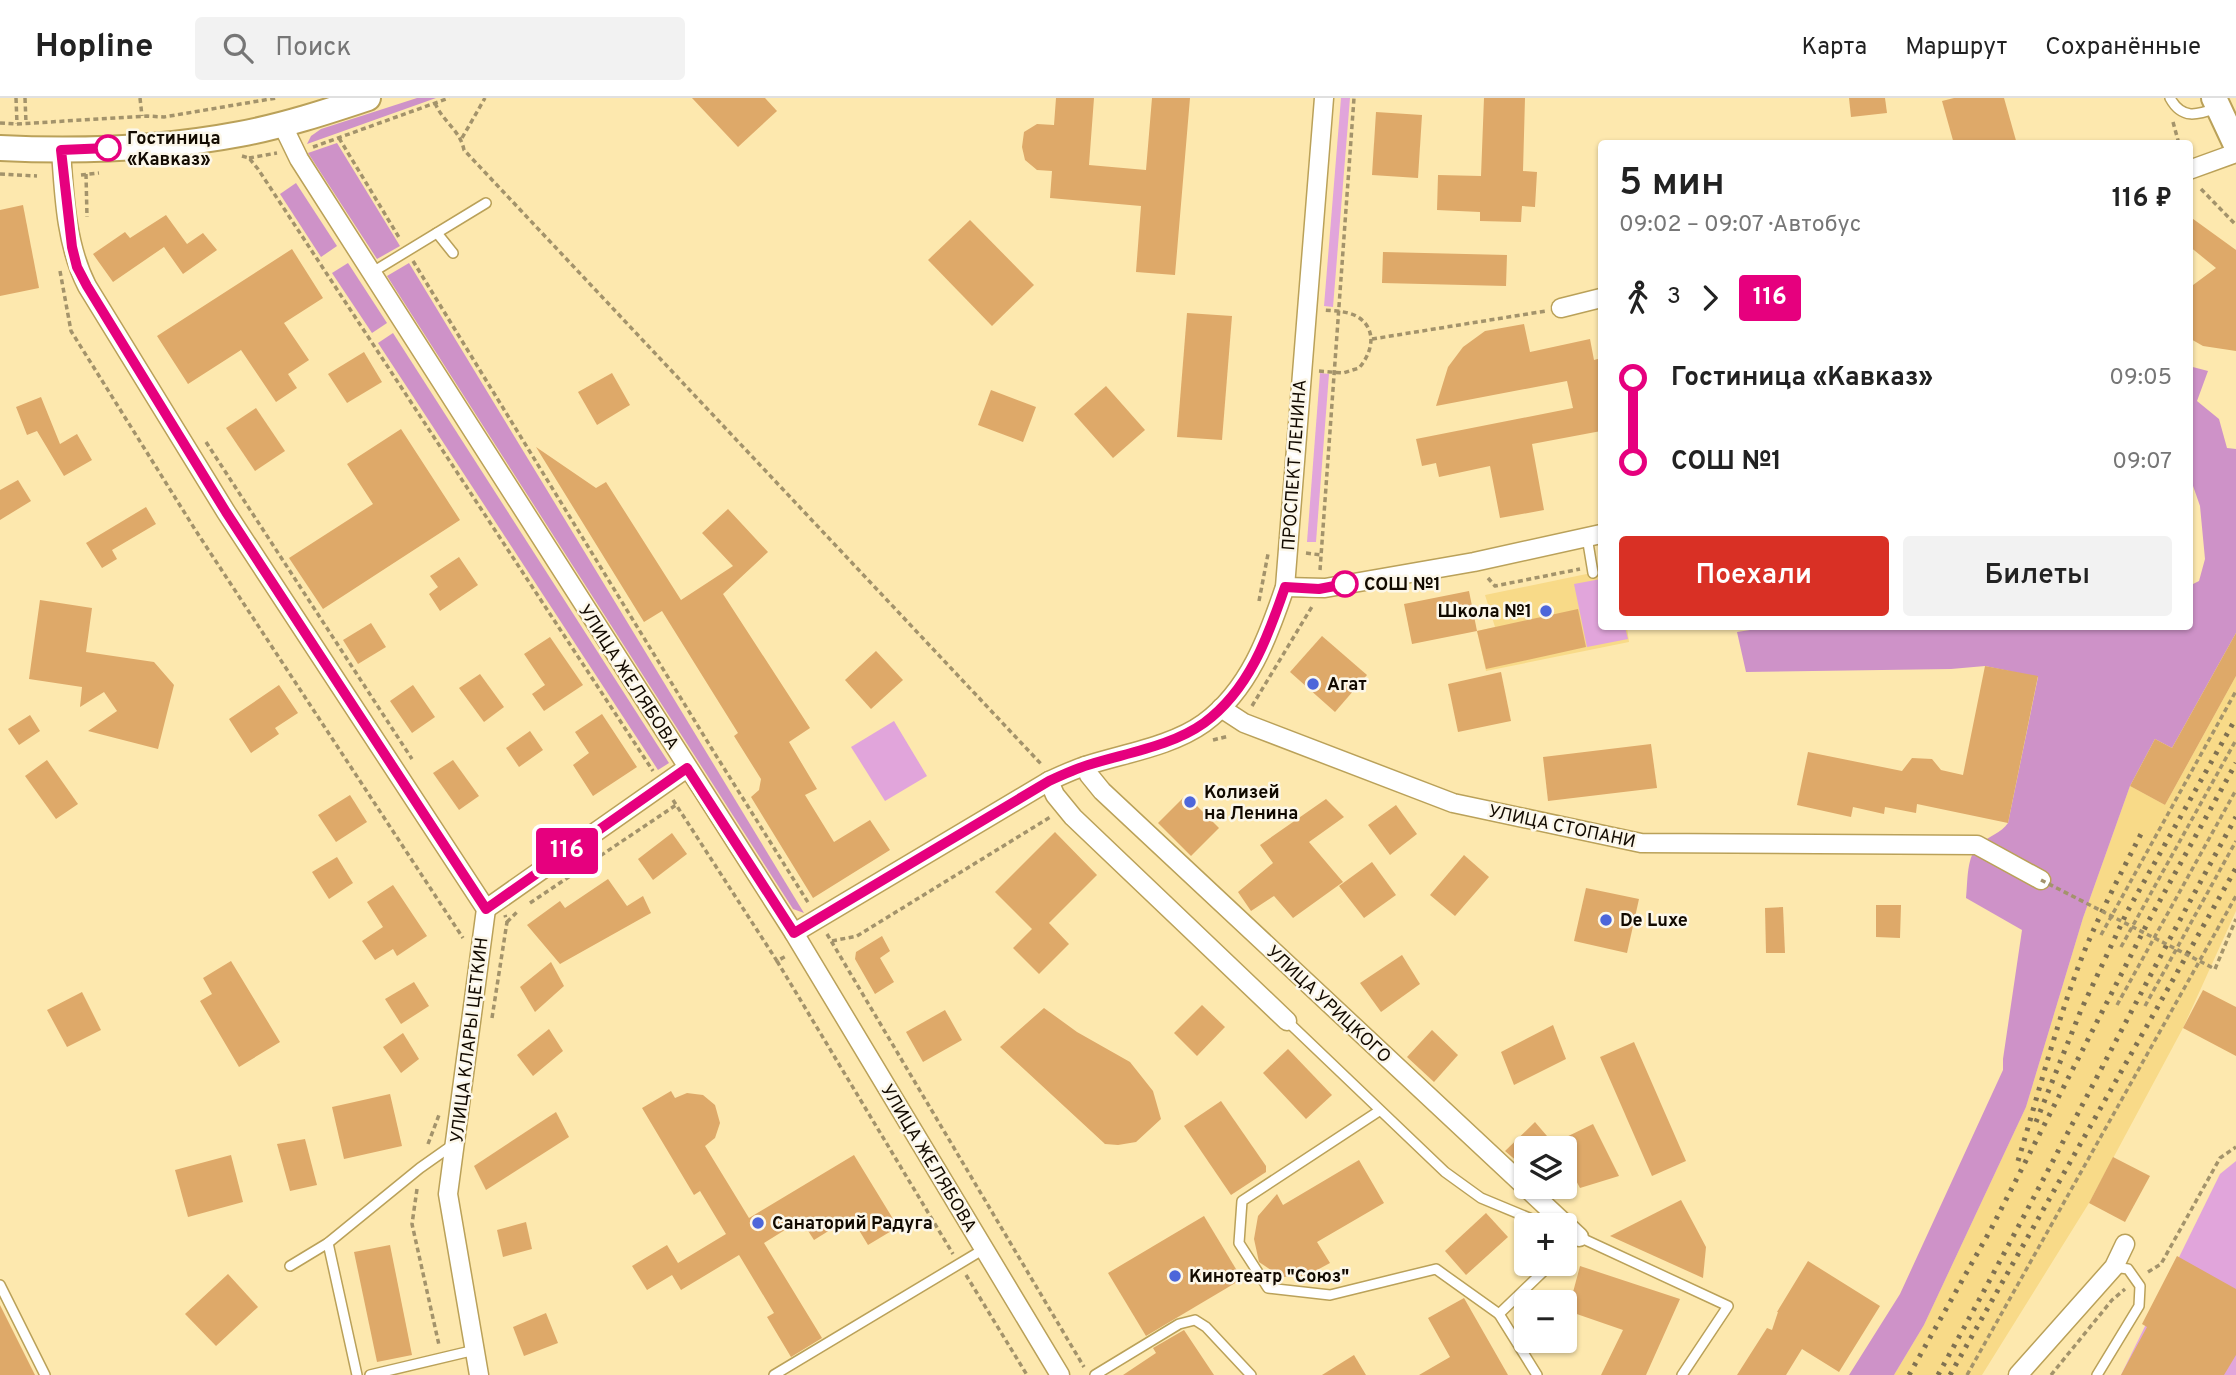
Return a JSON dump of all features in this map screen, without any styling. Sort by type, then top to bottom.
[{"type":"main road","points":[[0,148],[61,150],[170,145],[242,134],[368,98]]},
{"type":"main road","points":[[2217,103],[2236,145]]},
{"type":"street","name":"ПРОСПЕКТ ЛЕНИНА","points":[[794,933],[1049,781],[1085,766],[1159,744],[1204,723],[1221,708],[1256,663],[1285,587],[1324,98]]},
{"type":"street","name":"УЛИЦА ЖЕЛЯБОВА","points":[[282,124],[299,159],[371,273],[794,933],[1060,1375]]},
{"type":"street","points":[[61,150],[72,247],[77,267],[87,286],[226,512],[493,904],[687,768]]},
{"type":"street","points":[[2193,169],[2236,153]]},
{"type":"street","points":[[1561,308],[1598,299]]},
{"type":"street","points":[[1285,587],[1325,588],[1474,562],[1594,535]]},
{"type":"street","name":"УЛИЦА СТОПАНИ","points":[[1221,708],[1232,718],[1244,723],[1453,803],[1641,843],[1977,845],[2041,880]]},
{"type":"street","name":"УЛИЦА УРИЦКОГО","points":[[1085,766],[1102,791],[1549,1213]]},
{"type":"street","points":[[1049,781],[1055,795],[1073,817],[1287,1021]]},
{"type":"street","name":"УЛИЦА КЛАРЫ ЦЕТКИН","points":[[479,1375],[448,1194],[493,904]]},
{"type":"street","points":[[2018,1375],[2114,1267],[2125,1244]]},
{"type":"lane","points":[[2170,98],[2176,108],[2187,114],[2198,114],[2217,103]]},
{"type":"lane","points":[[371,273],[486,203]]},
{"type":"lane","points":[[437,233],[453,253]]},
{"type":"lane","points":[[1593,570],[1594,535]]},
{"type":"lane","points":[[1287,1021],[1445,1172],[1481,1198],[1517,1213]]},
{"type":"lane","points":[[1379,1111],[1241,1201],[1240,1243],[1268,1288],[1330,1295],[1436,1269],[1499,1314],[1537,1375]]},
{"type":"lane","points":[[290,1266],[328,1243],[420,1168],[456,1143]]},
{"type":"lane","points":[[1577,1237],[1728,1306],[1682,1375]]},
{"type":"lane","points":[[328,1243],[357,1375]]},
{"type":"lane","points":[[774,1375],[984,1249]]},
{"type":"lane","points":[[2097,1375],[2139,1306],[2140,1286],[2128,1269],[2114,1267]]},
{"type":"lane","points":[[1499,1314],[1539,1276]]},
{"type":"lane","points":[[0,1285],[45,1375]]},
{"type":"lane","points":[[1096,1375],[1179,1324],[1195,1320],[1206,1327],[1251,1375]]},
{"type":"lane","points":[[370,1375],[475,1350]]},
{"type":"path","points":[[16,98],[18,124]]},
{"type":"path","points":[[25,98],[26,123]]},
{"type":"path","points":[[140,98],[142,116]]},
{"type":"path","points":[[0,122],[18,124],[164,117],[276,98]]},
{"type":"path","points":[[307,149],[449,98]]},
{"type":"path","points":[[462,138],[485,98]]},
{"type":"path","points":[[1320,576],[1354,98]]},
{"type":"path","points":[[435,103],[439,114],[462,138],[464,150],[1042,765],[1054,761]]},
{"type":"path","points":[[2171,115],[2178,140]]},
{"type":"path","points":[[339,138],[705,739],[814,912]]},
{"type":"path","points":[[240,156],[248,158],[279,153]]},
{"type":"path","points":[[248,158],[258,169],[656,776]]},
{"type":"path","points":[[0,174],[37,173],[42,180]]},
{"type":"path","points":[[87,222],[84,174],[99,173]]},
{"type":"path","points":[[2201,189],[2236,225]]},
{"type":"path","points":[[58,262],[71,331],[196,531],[463,937],[461,951]]},
{"type":"path","points":[[1372,339],[1561,308]]},
{"type":"path","points":[[1314,371],[1352,372],[1359,368],[1370,351],[1372,339],[1360,318],[1338,311],[1318,310]]},
{"type":"path","points":[[201,434],[414,762]]},
{"type":"path","points":[[1256,611],[1269,549]]},
{"type":"path","points":[[1495,586],[1593,570]]},
{"type":"path","points":[[1524,581],[1525,587]]},
{"type":"path","points":[[1249,711],[1317,599]]},
{"type":"path","points":[[2101,935],[2236,691]]},
{"type":"path","points":[[2121,947],[2236,740]]},
{"type":"path","points":[[2117,1005],[2236,790]]},
{"type":"path","points":[[668,793],[777,961],[1027,1375]]},
{"type":"path","points":[[492,1019],[507,922],[517,911],[676,805]]},
{"type":"path","points":[[832,941],[857,936],[1052,816]]},
{"type":"path","points":[[2145,1006],[2236,841]]},
{"type":"path","points":[[2041,880],[2215,969],[2236,919]]},
{"type":"path","points":[[1967,1375],[2236,896]]},
{"type":"path","points":[[493,904],[507,922]]},
{"type":"path","points":[[822,925],[1089,1375]]},
{"type":"path","points":[[777,961],[791,954]]},
{"type":"path","points":[[440,1112],[420,1168],[412,1224],[442,1356]]},
{"type":"path","points":[[2051,1375],[2112,1300],[2135,1279],[2161,1264],[2220,1158],[2236,1147]]},
{"type":"shaded area","points":[[417,98],[436,98],[307,144],[311,136],[321,129]]},
{"type":"shaded area","points":[[1341,98],[1350,98],[1333,307],[1324,306]]},
{"type":"shaded area","points":[[337,143],[400,246],[377,259],[308,153]]},
{"type":"shaded area","points":[[296,183],[337,246],[321,257],[280,194]]},
{"type":"shaded area","points":[[348,263],[387,323],[372,333],[332,273]]},
{"type":"shaded area","points":[[409,263],[804,913],[793,909],[387,276]]},
{"type":"shaded area","points":[[393,333],[669,763],[658,770],[378,343]]},
{"type":"shaded area","points":[[2193,367],[2208,371],[2197,401],[2219,419],[2227,448],[2236,449],[2236,633],[2172,748],[2155,739],[2130,786],[2083,918],[2026,1107],[1924,1325],[1894,1375],[1849,1375],[1900,1294],[2003,1070],[2022,930],[1966,898],[1970,861],[1975,849],[2008,823],[2038,677],[1985,666],[1951,669],[1746,672],[1737,632],[2193,630],[2193,584],[2199,581],[2205,559],[2200,506],[2193,486]]},
{"type":"shaded area","points":[[1320,373],[1329,374],[1316,542],[1307,542]]},
{"type":"shaded area","name":"Школа №1","points":[[1598,572],[1598,630],[1627,630],[1629,642],[1486,671],[1477,631],[1495,627],[1485,595]]},
{"type":"shaded area","points":[[1598,580],[1598,630],[1626,630],[1628,639],[1587,647],[1574,584]]},
{"type":"shaded area","points":[[2236,676],[2236,911],[2183,1028],[2089,1203],[1982,1375],[1894,1375],[1924,1325],[2026,1107],[2083,918],[2130,786],[2165,805]]},
{"type":"shaded area","points":[[894,721],[927,776],[885,801],[851,747]]},
{"type":"shaded area","points":[[2236,1161],[2236,1375],[2121,1375],[2220,1174]]},
{"type":"building","points":[[692,98],[765,98],[777,111],[738,147]]},
{"type":"building","points":[[1056,98],[1094,98],[1089,165],[1146,170],[1152,98],[1190,98],[1175,275],[1136,272],[1141,206],[1050,198],[1052,171],[1037,170],[1025,160],[1022,147],[1024,132],[1037,124],[1054,125]]},
{"type":"building","points":[[1484,98],[1525,98],[1523,171],[1537,172],[1535,207],[1522,206],[1521,222],[1480,221],[1480,212],[1437,210],[1438,175],[1481,176]]},
{"type":"building","points":[[1849,98],[1885,98],[1887,113],[1851,117]]},
{"type":"building","points":[[1954,98],[2004,98],[2016,140],[1953,140],[1942,101]]},
{"type":"building","points":[[1376,112],[1422,115],[1418,178],[1372,175]]},
{"type":"building","points":[[23,205],[39,288],[0,296],[0,210]]},
{"type":"building","points":[[166,215],[187,244],[203,233],[217,250],[183,274],[164,247],[113,282],[93,254],[125,232],[130,238]]},
{"type":"building","points":[[2193,219],[2236,250],[2236,351],[2203,346],[2193,340],[2193,285],[2216,268],[2193,249]]},
{"type":"building","points":[[970,220],[1034,285],[992,326],[928,260]]},
{"type":"building","points":[[292,249],[323,298],[284,323],[309,360],[288,374],[297,388],[276,402],[241,350],[188,384],[157,336]]},
{"type":"building","points":[[1383,252],[1507,255],[1506,286],[1382,283]]},
{"type":"building","points":[[1187,313],[1232,316],[1222,440],[1177,437]]},
{"type":"building","points":[[1524,324],[1530,352],[1590,339],[1594,360],[1598,359],[1598,432],[1532,444],[1544,510],[1500,518],[1490,466],[1439,477],[1436,463],[1422,466],[1416,439],[1573,408],[1567,381],[1436,406],[1448,367],[1463,347],[1485,331]]},
{"type":"building","points":[[364,352],[382,382],[347,403],[328,374]]},
{"type":"building","points":[[612,373],[630,405],[597,425],[578,392]]},
{"type":"building","points":[[1106,386],[1145,430],[1113,458],[1074,414]]},
{"type":"building","points":[[991,390],[1036,407],[1023,442],[978,425]]},
{"type":"building","points":[[41,397],[60,444],[77,434],[92,460],[64,476],[37,431],[27,435],[16,407]]},
{"type":"building","points":[[256,408],[285,451],[255,471],[226,428]]},
{"type":"building","points":[[401,429],[460,520],[323,609],[289,558],[373,504],[347,464]]},
{"type":"building","points":[[536,447],[596,488],[606,482],[681,600],[733,566],[702,533],[728,509],[768,552],[723,594],[810,728],[789,742],[817,789],[805,795],[834,842],[870,820],[890,850],[813,898],[751,797],[759,790],[761,779],[734,736],[738,733],[662,611],[644,622]]},
{"type":"building","points":[[18,480],[31,501],[0,520],[0,490]]},
{"type":"building","points":[[146,507],[156,524],[112,550],[117,559],[102,568],[86,543]]},
{"type":"building","points":[[459,557],[478,585],[440,611],[429,594],[438,587],[430,576]]},
{"type":"building","points":[[1469,591],[1477,631],[1412,644],[1404,604]]},
{"type":"building","points":[[40,600],[92,608],[86,652],[154,662],[174,685],[158,749],[88,731],[117,711],[104,692],[80,707],[82,687],[29,679]]},
{"type":"building","points":[[1578,609],[1586,647],[1486,669],[1477,631]]},
{"type":"building","points":[[371,623],[386,647],[358,664],[343,640]]},
{"type":"building","points":[[2236,633],[2236,676],[2165,805],[2130,786],[2155,739],[2172,748]]},
{"type":"building","points":[[1322,636],[1367,675],[1335,712],[1290,672]]},
{"type":"building","points":[[550,637],[583,685],[544,711],[532,694],[545,685],[524,654]]},
{"type":"building","points":[[876,651],[903,680],[871,709],[845,680]]},
{"type":"building","points":[[1985,666],[2038,676],[2008,823],[1917,804],[1916,813],[1885,807],[1884,814],[1853,807],[1851,817],[1797,805],[1808,752],[1902,771],[1912,758],[1932,759],[1941,770],[1963,775]]},
{"type":"building","points":[[1501,672],[1511,721],[1458,732],[1448,684]]},
{"type":"building","points":[[480,674],[504,707],[484,722],[459,688]]},
{"type":"building","points":[[279,685],[298,713],[275,728],[279,734],[251,753],[229,719]]},
{"type":"building","points":[[413,685],[435,717],[412,733],[390,701]]},
{"type":"building","points":[[602,714],[637,767],[593,796],[573,765],[589,753],[575,732]]},
{"type":"building","points":[[30,715],[40,731],[19,745],[8,729]]},
{"type":"building","points":[[530,731],[543,750],[519,767],[506,748]]},
{"type":"building","points":[[1651,744],[1657,788],[1548,801],[1543,757]]},
{"type":"building","points":[[47,760],[78,804],[56,819],[25,776]]},
{"type":"building","points":[[453,760],[479,796],[459,810],[433,773]]},
{"type":"building","points":[[350,795],[367,822],[336,842],[318,815]]},
{"type":"building","points":[[1186,795],[1219,828],[1191,856],[1158,823]]},
{"type":"building","points":[[1326,799],[1344,817],[1309,842],[1343,882],[1293,918],[1274,896],[1251,911],[1238,892],[1273,863],[1260,845]]},
{"type":"building","points":[[1396,805],[1417,834],[1390,855],[1368,825]]},
{"type":"building","points":[[1055,832],[1097,875],[1049,923],[1069,944],[1039,974],[1013,948],[1032,929],[995,892]]},
{"type":"building","points":[[672,833],[687,854],[653,880],[638,859]]},
{"type":"building","points":[[1464,855],[1489,877],[1455,916],[1430,895]]},
{"type":"building","points":[[337,857],[353,883],[329,899],[312,872]]},
{"type":"building","points":[[1372,862],[1396,895],[1364,918],[1339,886]]},
{"type":"building","points":[[608,879],[627,906],[643,896],[651,913],[560,964],[527,925],[560,901],[565,908]]},
{"type":"building","points":[[393,885],[427,936],[397,956],[393,949],[375,960],[362,941],[383,927],[367,902]]},
{"type":"building","name":"De Luxe","points":[[1586,888],[1639,899],[1627,953],[1574,941]]},
{"type":"building","points":[[1876,905],[1901,905],[1900,938],[1876,937]]},
{"type":"building","points":[[1783,907],[1785,953],[1766,953],[1765,908]]},
{"type":"building","points":[[882,936],[890,951],[880,958],[894,982],[875,994],[855,959],[856,952]]},
{"type":"building","points":[[1402,955],[1420,984],[1381,1012],[1360,983]]},
{"type":"building","points":[[231,961],[280,1042],[239,1067],[200,1001],[212,994],[203,978]]},
{"type":"building","points":[[551,962],[564,986],[535,1012],[520,987]]},
{"type":"building","points":[[414,982],[429,1006],[401,1024],[385,999]]},
{"type":"building","points":[[2203,990],[2236,1007],[2236,1056],[2183,1028]]},
{"type":"building","points":[[82,992],[101,1030],[67,1047],[47,1010]]},
{"type":"building","points":[[1202,1005],[1225,1027],[1197,1056],[1174,1033]]},
{"type":"building","points":[[1044,1008],[1077,1032],[1130,1062],[1153,1091],[1161,1119],[1136,1142],[1105,1144],[1000,1047]]},
{"type":"building","points":[[945,1010],[962,1040],[923,1062],[906,1032]]},
{"type":"building","points":[[1553,1025],[1566,1059],[1514,1085],[1501,1052]]},
{"type":"building","points":[[549,1029],[563,1051],[533,1076],[517,1055]]},
{"type":"building","points":[[1432,1030],[1458,1055],[1434,1082],[1407,1057]]},
{"type":"building","points":[[403,1033],[419,1059],[401,1073],[383,1047]]},
{"type":"building","points":[[1634,1042],[1686,1161],[1652,1176],[1600,1057]]},
{"type":"building","points":[[1288,1049],[1332,1095],[1306,1119],[1263,1073]]},
{"type":"building","name":"Cанаторий Радуга","points":[[671,1091],[675,1098],[687,1093],[703,1095],[715,1105],[720,1123],[715,1138],[705,1146],[749,1218],[854,1155],[898,1227],[868,1245],[851,1217],[814,1240],[801,1220],[764,1243],[822,1338],[791,1357],[767,1317],[774,1313],[739,1255],[681,1290],[672,1275],[647,1290],[632,1266],[667,1245],[678,1263],[726,1234],[700,1191],[694,1195],[642,1108]]},
{"type":"building","points":[[390,1094],[402,1146],[344,1159],[332,1107]]},
{"type":"building","points":[[1221,1101],[1266,1166],[1266,1172],[1231,1195],[1184,1126]]},
{"type":"building","points":[[556,1112],[569,1137],[486,1190],[474,1166]]},
{"type":"building","points":[[1535,1122],[1547,1136],[1521,1136]]},
{"type":"building","points":[[1593,1124],[1619,1176],[1580,1188],[1577,1182],[1577,1136],[1568,1136]]},
{"type":"building","points":[[305,1139],[317,1185],[290,1191],[277,1144]]},
{"type":"building","points":[[1514,1142],[1514,1159],[1505,1151]]},
{"type":"building","points":[[231,1155],[243,1202],[188,1217],[175,1170]]},
{"type":"building","points":[[2113,1157],[2150,1176],[2125,1222],[2089,1203]]},
{"type":"building","points":[[1359,1160],[1384,1203],[1317,1242],[1330,1263],[1306,1276],[1281,1277],[1259,1262],[1254,1239],[1258,1216],[1277,1194],[1283,1205]]},
{"type":"building","points":[[1681,1200],[1706,1247],[1703,1278],[1610,1236]]},
{"type":"building","points":[[1486,1213],[1508,1237],[1466,1275],[1445,1251]]},
{"type":"building","name":"Кинотеатр \"Союз\"","points":[[1204,1216],[1242,1279],[1146,1336],[1108,1273]]},
{"type":"building","points":[[526,1222],[532,1249],[503,1257],[497,1230]]},
{"type":"building","points":[[390,1245],[412,1355],[377,1362],[354,1252]]},
{"type":"building","points":[[2177,1256],[2236,1289],[2236,1355],[2224,1375],[2121,1375],[2147,1327],[2142,1324]]},
{"type":"building","points":[[1808,1261],[1880,1306],[1839,1372],[1802,1349],[1786,1375],[1737,1375],[1767,1328],[1772,1330],[1777,1312]]},
{"type":"building","points":[[1580,1266],[1680,1299],[1646,1375],[1601,1375],[1623,1330],[1577,1314],[1577,1290],[1574,1290]]},
{"type":"building","points":[[228,1274],[258,1307],[216,1346],[185,1314]]},
{"type":"building","points":[[1464,1298],[1508,1375],[1419,1375],[1450,1357],[1428,1318]]},
{"type":"building","points":[[0,1305],[35,1375],[0,1375]]},
{"type":"building","points":[[546,1313],[558,1343],[524,1356],[513,1327]]},
{"type":"building","points":[[1184,1330],[1214,1375],[1123,1375],[1156,1353],[1153,1348]]},
{"type":"building","points":[[1354,1355],[1366,1375],[1322,1375]]},
{"type":"railway","points":[[2036,1122],[2081,1010],[2127,912],[2236,718]]},
{"type":"railway","points":[[1909,1375],[1991,1229],[2148,922],[2236,763]]},
{"type":"railway","points":[[1938,1375],[2236,817]]},
{"type":"railway","points":[[2018,1161],[2074,978],[2097,921],[2142,832]]},
{"type":"railway","points":[[1950,1375],[2236,868]]},
{"type":"bus line","name":"116","points":[[108,148],[61,150],[64,189],[77,267],[226,512],[486,909],[687,768],[794,933],[1049,781],[1085,766],[1159,744],[1204,723],[1221,708],[1256,663],[1285,587],[1319,589],[1345,584]]},
{"type":"place","name":"Гостиница «Кавказ»","points":[[108,148]]},
{"type":"place","name":"СОШ №1","points":[[1345,584]]},
{"type":"place","name":"Школа №1","points":[[1546,611]]},
{"type":"place","name":"Агат","points":[[1313,684]]},
{"type":"place","name":"Колизей на Ленина","points":[[1190,802]]},
{"type":"place","name":"De Luxe","points":[[1606,920]]},
{"type":"place","name":"Cанаторий Радуга","points":[[758,1223]]},
{"type":"place","name":"Кинотеатр \"Союз\"","points":[[1175,1276]]}]
